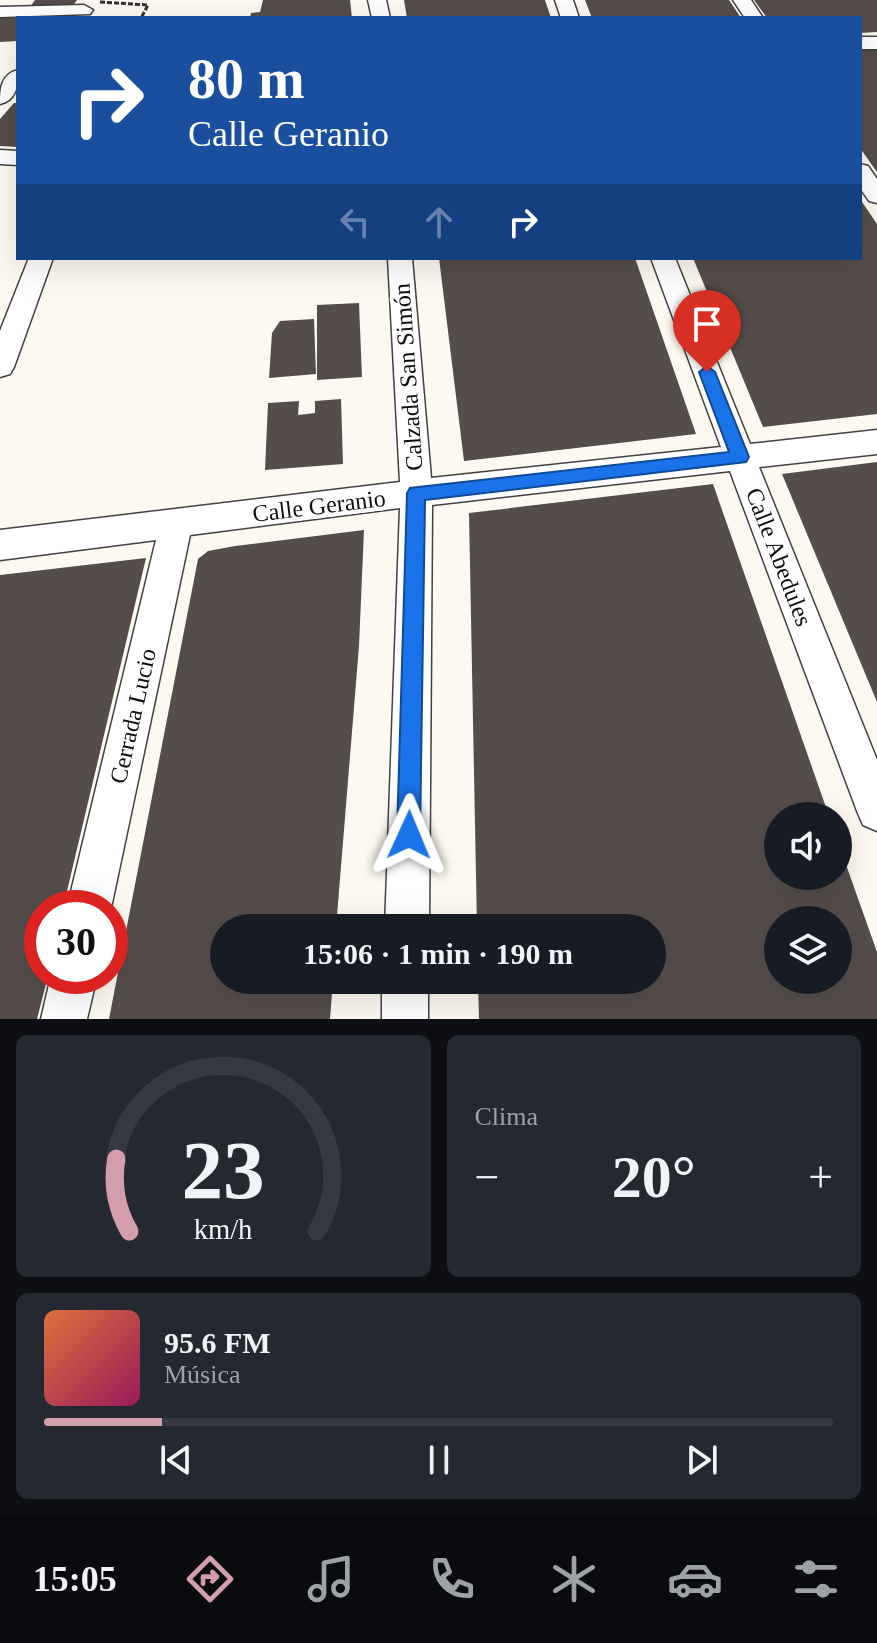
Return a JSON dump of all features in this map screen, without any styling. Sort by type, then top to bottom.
[{"type":"street","points":[[0,12],[87,7]]},
{"type":"street","points":[[0,98],[15,66]]},
{"type":"street","points":[[862,174],[877,196]]},
{"type":"street","points":[[0,367],[40,260]]},
{"type":"street","name":"Calzada San Simón","points":[[400,260],[416,493],[407,914]]},
{"type":"street","name":"Calle Abedules","points":[[664,260],[877,811]]},
{"type":"street","name":"Calle Geranio","points":[[0,545],[416,493],[877,442]]},
{"type":"street","name":"Cerrada Lucio","points":[[93,890],[176,524]]},
{"type":"street","points":[[64,1019],[70,994]]},
{"type":"street","points":[[405,994],[405,1019]]},
{"type":"path","points":[[87,7],[148,5],[142,16]]},
{"type":"building","points":[[35,0],[77,0],[72,7],[30,7]]},
{"type":"building","points":[[263,0],[350,0],[352,16],[250,16],[251,13],[260,12]]},
{"type":"building","points":[[404,0],[545,0],[550,16],[407,16]]},
{"type":"building","points":[[585,0],[729,0],[740,16],[591,16]]},
{"type":"building","points":[[754,0],[877,0],[877,32],[862,33],[862,16],[766,16]]},
{"type":"building","points":[[64,13],[62,16],[16,16],[16,41],[0,42],[0,15]]},
{"type":"building","points":[[862,50],[877,50],[877,172],[862,151]]},
{"type":"building","points":[[16,103],[16,147],[0,146],[0,119]]},
{"type":"building","points":[[862,202],[877,224],[877,414],[763,427],[694,260],[862,260]]},
{"type":"building","points":[[439,260],[636,260],[696,434],[464,461]]},
{"type":"building","points":[[359,303],[362,377],[317,380],[317,305]]},
{"type":"building","points":[[314,319],[316,374],[269,378],[272,333],[280,321]]},
{"type":"building","points":[[341,399],[343,464],[265,470],[268,403],[299,401],[298,415],[315,413],[315,401]]},
{"type":"building","points":[[877,462],[877,702],[782,474]]},
{"type":"building","points":[[713,484],[824,802],[764,802],[764,890],[852,890],[852,881],[877,952],[877,1019],[479,1019],[478,994],[666,994],[666,914],[477,914],[469,513]]},
{"type":"building","points":[[364,530],[359,646],[337,914],[210,914],[210,994],[332,994],[330,1019],[109,1019],[114,994],[128,994],[128,921],[198,559],[208,551]]},
{"type":"building","points":[[146,558],[67,890],[24,890],[24,994],[43,994],[37,1019],[0,1019],[0,575]]},
{"type":"route","points":[[409,835],[416,493],[740,457],[707,372]]}]
